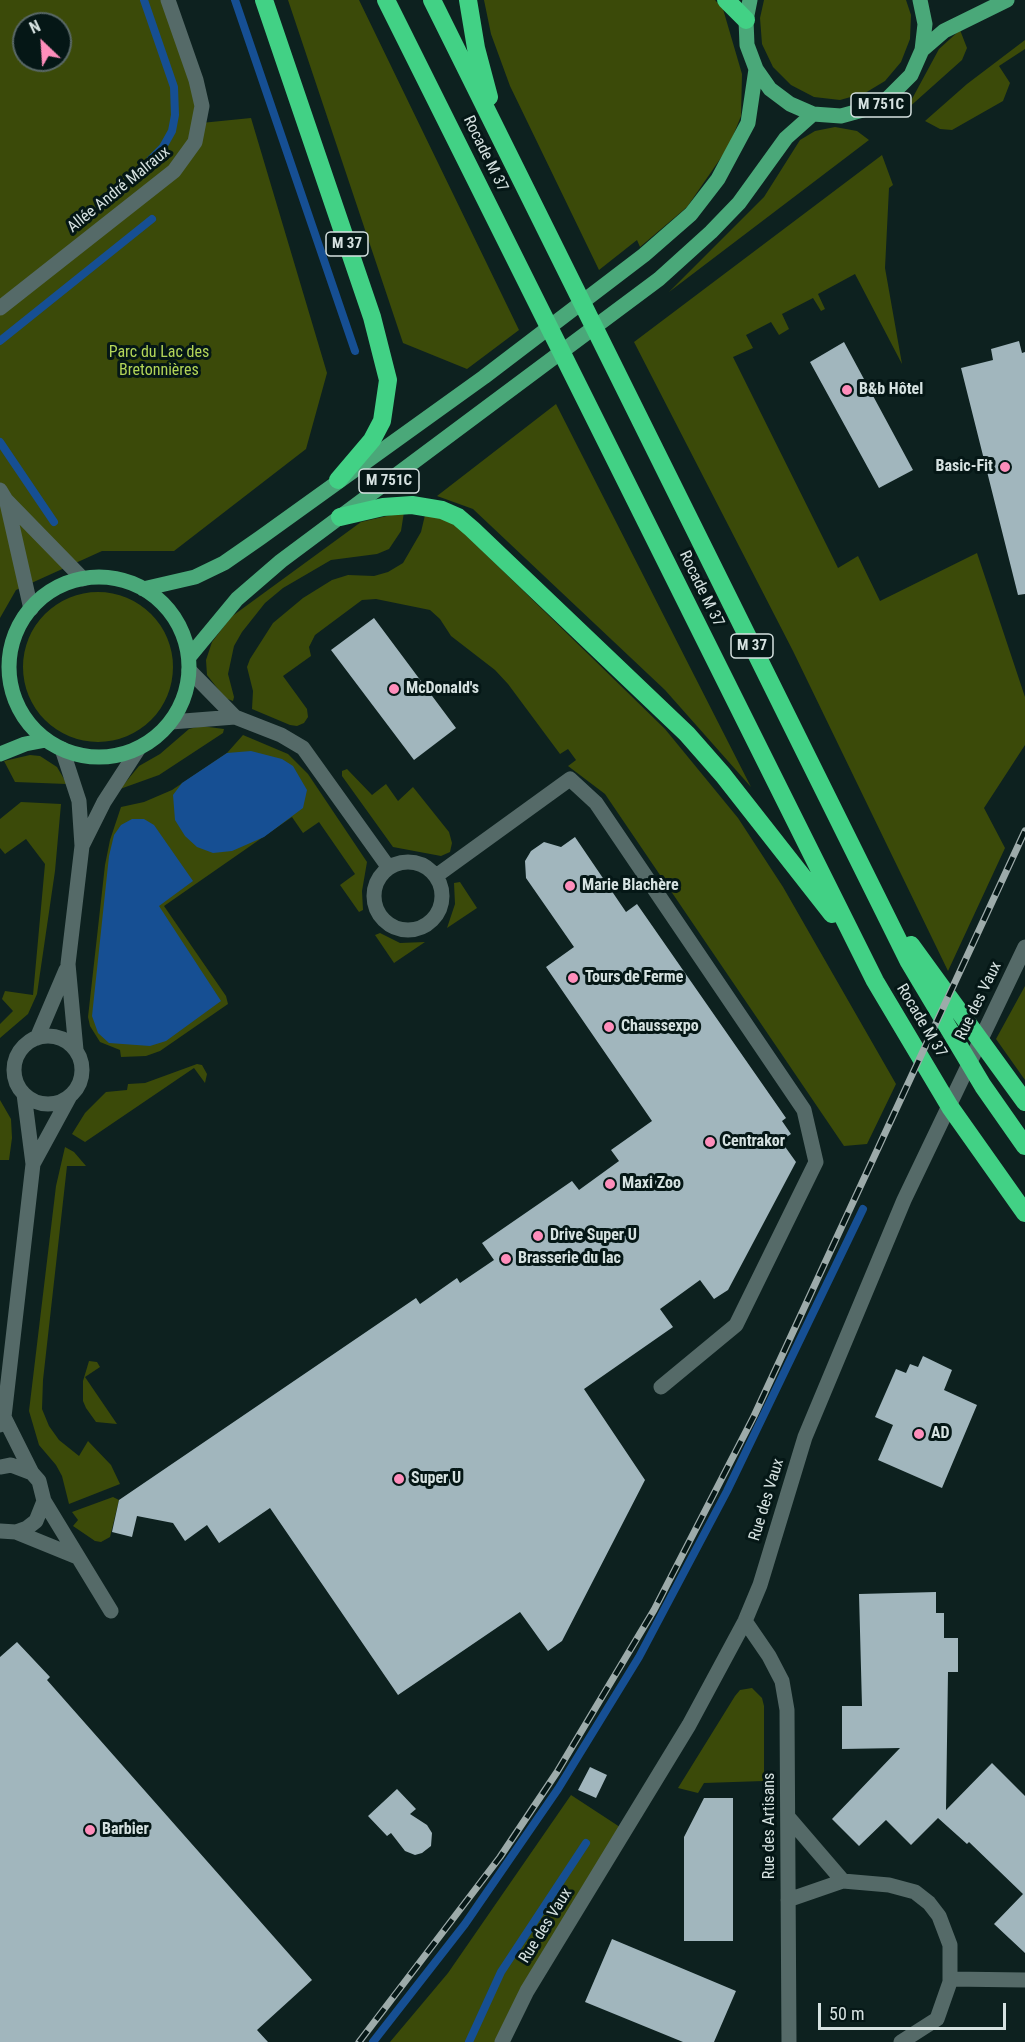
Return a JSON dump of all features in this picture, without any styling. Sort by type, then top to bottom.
[{"type":"highway","name":"M 37","points":[[264,0],[372,317],[388,380],[382,421],[372,440],[338,480]]},
{"type":"highway","name":"Rocade M 37","points":[[386,0],[855,943],[912,1045],[950,1107],[1025,1213]]},
{"type":"highway","name":"Rocade M 37","points":[[432,0],[875,896],[945,1024],[1025,1146]]},
{"type":"highway","name":"M 37","points":[[468,0],[476,48],[499,134]]},
{"type":"highway","points":[[726,0],[746,20]]},
{"type":"highway","name":"M 37","points":[[340,517],[383,507],[412,505],[442,510],[472,529],[687,734],[723,775],[855,943]]},
{"type":"highway","points":[[875,896],[1025,1102]]},
{"type":"main road","name":"M 751C","points":[[750,0],[746,20],[747,45],[756,69],[770,89],[790,104],[813,114],[841,116],[881,105],[910,75],[922,50],[925,24],[920,0]]},
{"type":"main road","points":[[922,50],[944,31],[1007,0]]},
{"type":"main road","name":"M 751C","points":[[143,589],[195,577],[224,563],[484,377],[644,255],[691,214],[718,179],[748,123],[756,69]]},
{"type":"main road","name":"M 751C","points":[[189,664],[218,620],[251,585],[658,279],[711,232],[739,203],[786,138],[813,114]]},
{"type":"main road","name":"M 751C","points":[[83,579],[114,579],[143,589],[155,597],[174,618],[186,643],[189,664],[184,697],[171,722],[157,737],[139,748],[101,758],[62,749],[46,740],[21,712],[10,676],[14,640],[31,609],[55,590],[83,579]]},
{"type":"main road","name":"M 751C","points":[[0,690],[10,676]]},
{"type":"main road","points":[[0,754],[25,744],[46,740]]},
{"type":"street","name":"Allée André Malraux","points":[[0,308],[174,171],[195,142],[202,106],[196,80],[168,0]]},
{"type":"street","points":[[3,495],[83,579]]},
{"type":"street","points":[[3,495],[31,609]]},
{"type":"street","points":[[189,664],[235,717]]},
{"type":"street","points":[[171,722],[235,717],[281,735],[303,748],[389,868]]},
{"type":"street","points":[[82,846],[104,802],[139,748]]},
{"type":"street","points":[[33,1164],[80,1081],[82,1072],[76,1050],[68,964],[82,846],[79,801],[62,749]]},
{"type":"street","points":[[436,876],[570,779],[596,803],[804,1110],[816,1162],[736,1325],[661,1387]]},
{"type":"street","points":[[398,863],[419,864],[436,876],[441,886],[440,907],[428,924],[407,930],[387,923],[375,906],[376,885],[389,868],[398,863]]},
{"type":"street","name":"Rue des Vaux","points":[[502,2042],[527,1991],[689,1725],[745,1621],[760,1585],[806,1437],[904,1200],[1025,947]]},
{"type":"street","points":[[68,964],[37,1038],[23,1048],[15,1061],[15,1075],[24,1094],[33,1164],[2,1421],[39,1481],[44,1501],[111,1611]]},
{"type":"street","points":[[37,1038],[58,1038],[76,1050]]},
{"type":"street","points":[[24,1094],[42,1103],[52,1104],[70,1096]]},
{"type":"street","points":[[0,1467],[10,1465],[32,1473]]},
{"type":"street","points":[[5,1533],[36,1521],[44,1501]]},
{"type":"street","points":[[5,1533],[33,1537],[77,1555]]},
{"type":"street","name":"Rue des Artisans","points":[[745,1621],[769,1656],[782,1681],[787,1710],[789,2042]]},
{"type":"street","points":[[788,1817],[843,1881]]},
{"type":"street","points":[[788,1900],[843,1881],[889,1885],[915,1892],[929,1903],[939,1916],[950,1945],[950,1979],[937,2019],[901,2042]]},
{"type":"street","points":[[950,1979],[1025,1980]]},
{"type":"green space","name":"Parc du Lac des Bretonnières","points":[[0,0],[168,0],[201,123],[251,118],[327,373],[306,449],[174,551],[102,551],[16,590],[0,618]]},
{"type":"green space","points":[[288,0],[359,0],[519,330],[467,369],[403,343]]},
{"type":"green space","points":[[484,0],[715,0],[723,9],[742,74],[741,116],[729,146],[687,207],[640,247],[637,240],[599,270],[510,86],[491,34]]},
{"type":"green space","points":[[764,0],[906,0],[911,15],[910,39],[901,62],[885,81],[865,93],[840,100],[814,97],[791,85],[773,67],[762,44],[760,18]]},
{"type":"green space","points":[[960,30],[967,48],[962,60],[906,110],[939,49]]},
{"type":"green space","points":[[1025,40],[1025,49],[999,66],[1010,83],[1003,101],[952,130],[940,129],[925,121],[967,84]]},
{"type":"green space","points":[[835,127],[857,131],[869,140],[669,292],[764,197],[800,140],[815,131]]},
{"type":"green space","points":[[882,155],[893,185],[889,188],[885,268],[902,364],[855,274],[818,294],[825,309],[821,311],[813,298],[782,314],[789,329],[779,335],[771,322],[746,335],[753,348],[733,357],[838,568],[858,556],[880,601],[977,553],[1025,697],[1025,745],[984,808],[1005,848],[948,971],[793,651],[634,342]]},
{"type":"green space","points":[[556,404],[751,787],[665,690],[473,509],[437,496]]},
{"type":"green space","points":[[404,512],[401,531],[389,549],[377,554],[331,560],[283,588],[265,603],[234,646],[228,674],[234,697],[233,701],[225,698],[207,675],[206,660],[212,642],[231,617],[361,522]]},
{"type":"green space","points":[[425,515],[444,518],[460,529],[665,729],[738,818],[783,887],[896,1084],[867,1144],[844,1146],[605,794],[568,766],[576,760],[568,749],[560,754],[508,684],[495,670],[451,636],[440,619],[430,610],[376,599],[362,600],[315,635],[309,647],[311,656],[283,676],[307,709],[308,717],[304,723],[297,726],[290,725],[252,709],[253,691],[247,667],[273,623],[303,598],[332,580],[348,575],[374,576],[388,572],[403,563],[421,532]]},
{"type":"green space","points":[[98,592],[127,598],[151,614],[167,638],[173,667],[167,696],[151,720],[127,736],[98,742],[69,736],[45,720],[29,696],[23,667],[29,638],[45,614],[69,598]]},
{"type":"green space","points":[[201,726],[224,729],[223,733],[159,775],[120,789],[139,766],[160,754],[189,729]]},
{"type":"green space","points":[[243,735],[288,754],[308,774],[367,862],[362,891],[363,910],[359,912],[340,885],[355,874],[319,822],[303,833],[292,817],[164,906],[226,996],[228,1004],[160,1051],[146,1056],[121,1057],[120,1050],[100,1042],[90,1026],[88,1017],[105,865],[110,840],[121,807],[144,802],[172,790],[227,753]]},
{"type":"green space","points":[[30,755],[40,756],[57,767],[67,784],[15,782],[4,761]]},
{"type":"green space","points":[[347,769],[372,795],[386,784],[398,801],[413,787],[449,832],[452,843],[450,852],[441,856],[393,847],[342,776],[342,771]]},
{"type":"green space","points":[[21,802],[61,804],[55,871],[37,994],[28,1014],[0,1038],[0,1024],[13,1011],[2,999],[5,991],[33,995],[45,864],[26,839],[5,854],[0,848],[0,819]]},
{"type":"green space","points":[[460,882],[477,908],[447,928],[455,904],[454,883]]},
{"type":"green space","points":[[380,933],[400,943],[425,942],[394,963],[375,935]]},
{"type":"green space","points":[[1025,986],[1025,1080],[996,1039]]},
{"type":"green space","points":[[197,1064],[202,1065],[207,1074],[205,1083],[194,1068],[85,1142],[72,1134],[85,1113],[106,1092],[127,1090],[128,1084],[145,1083]]},
{"type":"green space","points":[[0,1100],[11,1119],[12,1138],[9,1160],[0,1160]]},
{"type":"green space","points":[[65,1147],[74,1152],[86,1166],[67,1166],[43,1380],[42,1409],[49,1426],[59,1440],[79,1456],[88,1441],[111,1465],[120,1484],[69,1504],[62,1476],[39,1445],[29,1411],[56,1186]]},
{"type":"green space","points":[[89,1361],[97,1362],[100,1367],[85,1377],[117,1424],[96,1422],[86,1408],[83,1401],[83,1381]]},
{"type":"green space","points":[[113,1497],[119,1500],[110,1537],[101,1542],[95,1541],[73,1526],[78,1520],[72,1512]]},
{"type":"green space","points":[[752,1688],[762,1698],[764,1706],[764,1781],[704,1783],[698,1793],[678,1788],[735,1696],[740,1690]]},
{"type":"green space","points":[[571,1795],[626,1831],[502,2042],[390,2042],[448,1973]]},
{"type":"water","points":[[251,751],[282,759],[293,766],[307,790],[303,808],[264,837],[232,851],[213,853],[197,847],[185,836],[175,820],[173,795],[182,783],[227,753]]},
{"type":"water","points":[[132,819],[144,819],[154,825],[193,881],[159,906],[221,1001],[166,1041],[150,1046],[109,1043],[98,1033],[92,1016],[109,856],[114,835],[121,825]]},
{"type":"building","name":"Basic-Fit","points":[[1019,341],[1022,353],[1025,352],[1025,594],[1018,595],[961,368],[993,360],[991,349]]},
{"type":"building","points":[[844,342],[913,470],[879,488],[810,362]]},
{"type":"building","name":"McDonald's","points":[[374,618],[456,728],[414,760],[331,650]]},
{"type":"building","points":[[575,837],[626,912],[637,904],[786,1118],[782,1121],[791,1134],[781,1141],[796,1162],[728,1290],[714,1299],[700,1280],[660,1309],[673,1327],[584,1389],[645,1480],[562,1641],[548,1651],[520,1612],[398,1695],[270,1508],[219,1543],[207,1525],[185,1541],[173,1523],[137,1516],[132,1537],[112,1532],[119,1500],[416,1298],[420,1304],[457,1278],[460,1283],[494,1260],[482,1243],[572,1181],[579,1190],[619,1161],[611,1150],[652,1121],[546,967],[574,947],[526,878],[525,861],[531,851],[544,842],[561,847]]},
{"type":"building","points":[[923,1356],[952,1370],[944,1390],[977,1405],[942,1488],[878,1460],[893,1425],[875,1417],[896,1369],[906,1373],[910,1364],[918,1367]]},
{"type":"building","points":[[936,1592],[936,1613],[944,1613],[944,1638],[958,1638],[958,1672],[948,1672],[946,1810],[992,1763],[1025,1796],[1025,1953],[994,1924],[1023,1894],[969,1842],[967,1844],[938,1818],[911,1845],[886,1820],[859,1846],[832,1819],[900,1748],[842,1749],[842,1706],[862,1706],[859,1594]]},
{"type":"building","name":"Barbier","points":[[17,1642],[50,1677],[47,1680],[312,1980],[257,2030],[268,2042],[0,2042],[0,1657]]},
{"type":"building","points":[[590,1767],[607,1775],[596,1798],[578,1790]]},
{"type":"building","points":[[397,1789],[416,1809],[410,1814],[427,1825],[432,1833],[431,1846],[422,1853],[415,1855],[405,1851],[391,1833],[387,1836],[368,1816]]},
{"type":"building","points":[[704,1798],[733,1798],[733,1941],[684,1941],[684,1837]]},
{"type":"building","points":[[612,1939],[736,1991],[714,2042],[683,2042],[585,2002]]},
{"type":"waterway","points":[[144,0],[174,87],[175,115],[172,131],[163,147],[150,160]]},
{"type":"waterway","points":[[235,0],[355,351]]},
{"type":"waterway","points":[[0,341],[152,219]]},
{"type":"waterway","points":[[0,442],[54,522]]},
{"type":"waterway","points":[[373,2042],[465,1924],[558,1789],[639,1657],[727,1491],[863,1209]]},
{"type":"waterway","points":[[469,2042],[501,1972],[586,1843]]},
{"type":"railway","points":[[359,2042],[500,1857],[557,1772],[654,1610],[754,1416],[1025,831]]},
{"type":"place","name":"B&b Hôtel","points":[[847,390]]},
{"type":"place","name":"Basic-Fit","points":[[1005,467]]},
{"type":"place","name":"McDonald's","points":[[394,689]]},
{"type":"place","name":"Marie Blachère","points":[[570,886]]},
{"type":"place","name":"Tours de Ferme","points":[[573,978]]},
{"type":"place","name":"Chaussexpo","points":[[609,1027]]},
{"type":"place","name":"Centrakor","points":[[710,1142]]},
{"type":"place","name":"Maxi Zoo","points":[[610,1184]]},
{"type":"place","name":"Drive Super U","points":[[538,1236]]},
{"type":"place","name":"Brasserie du lac","points":[[506,1259]]},
{"type":"place","name":"AD","points":[[919,1434]]},
{"type":"place","name":"Super U","points":[[399,1479]]},
{"type":"place","name":"Barbier","points":[[90,1830]]}]
